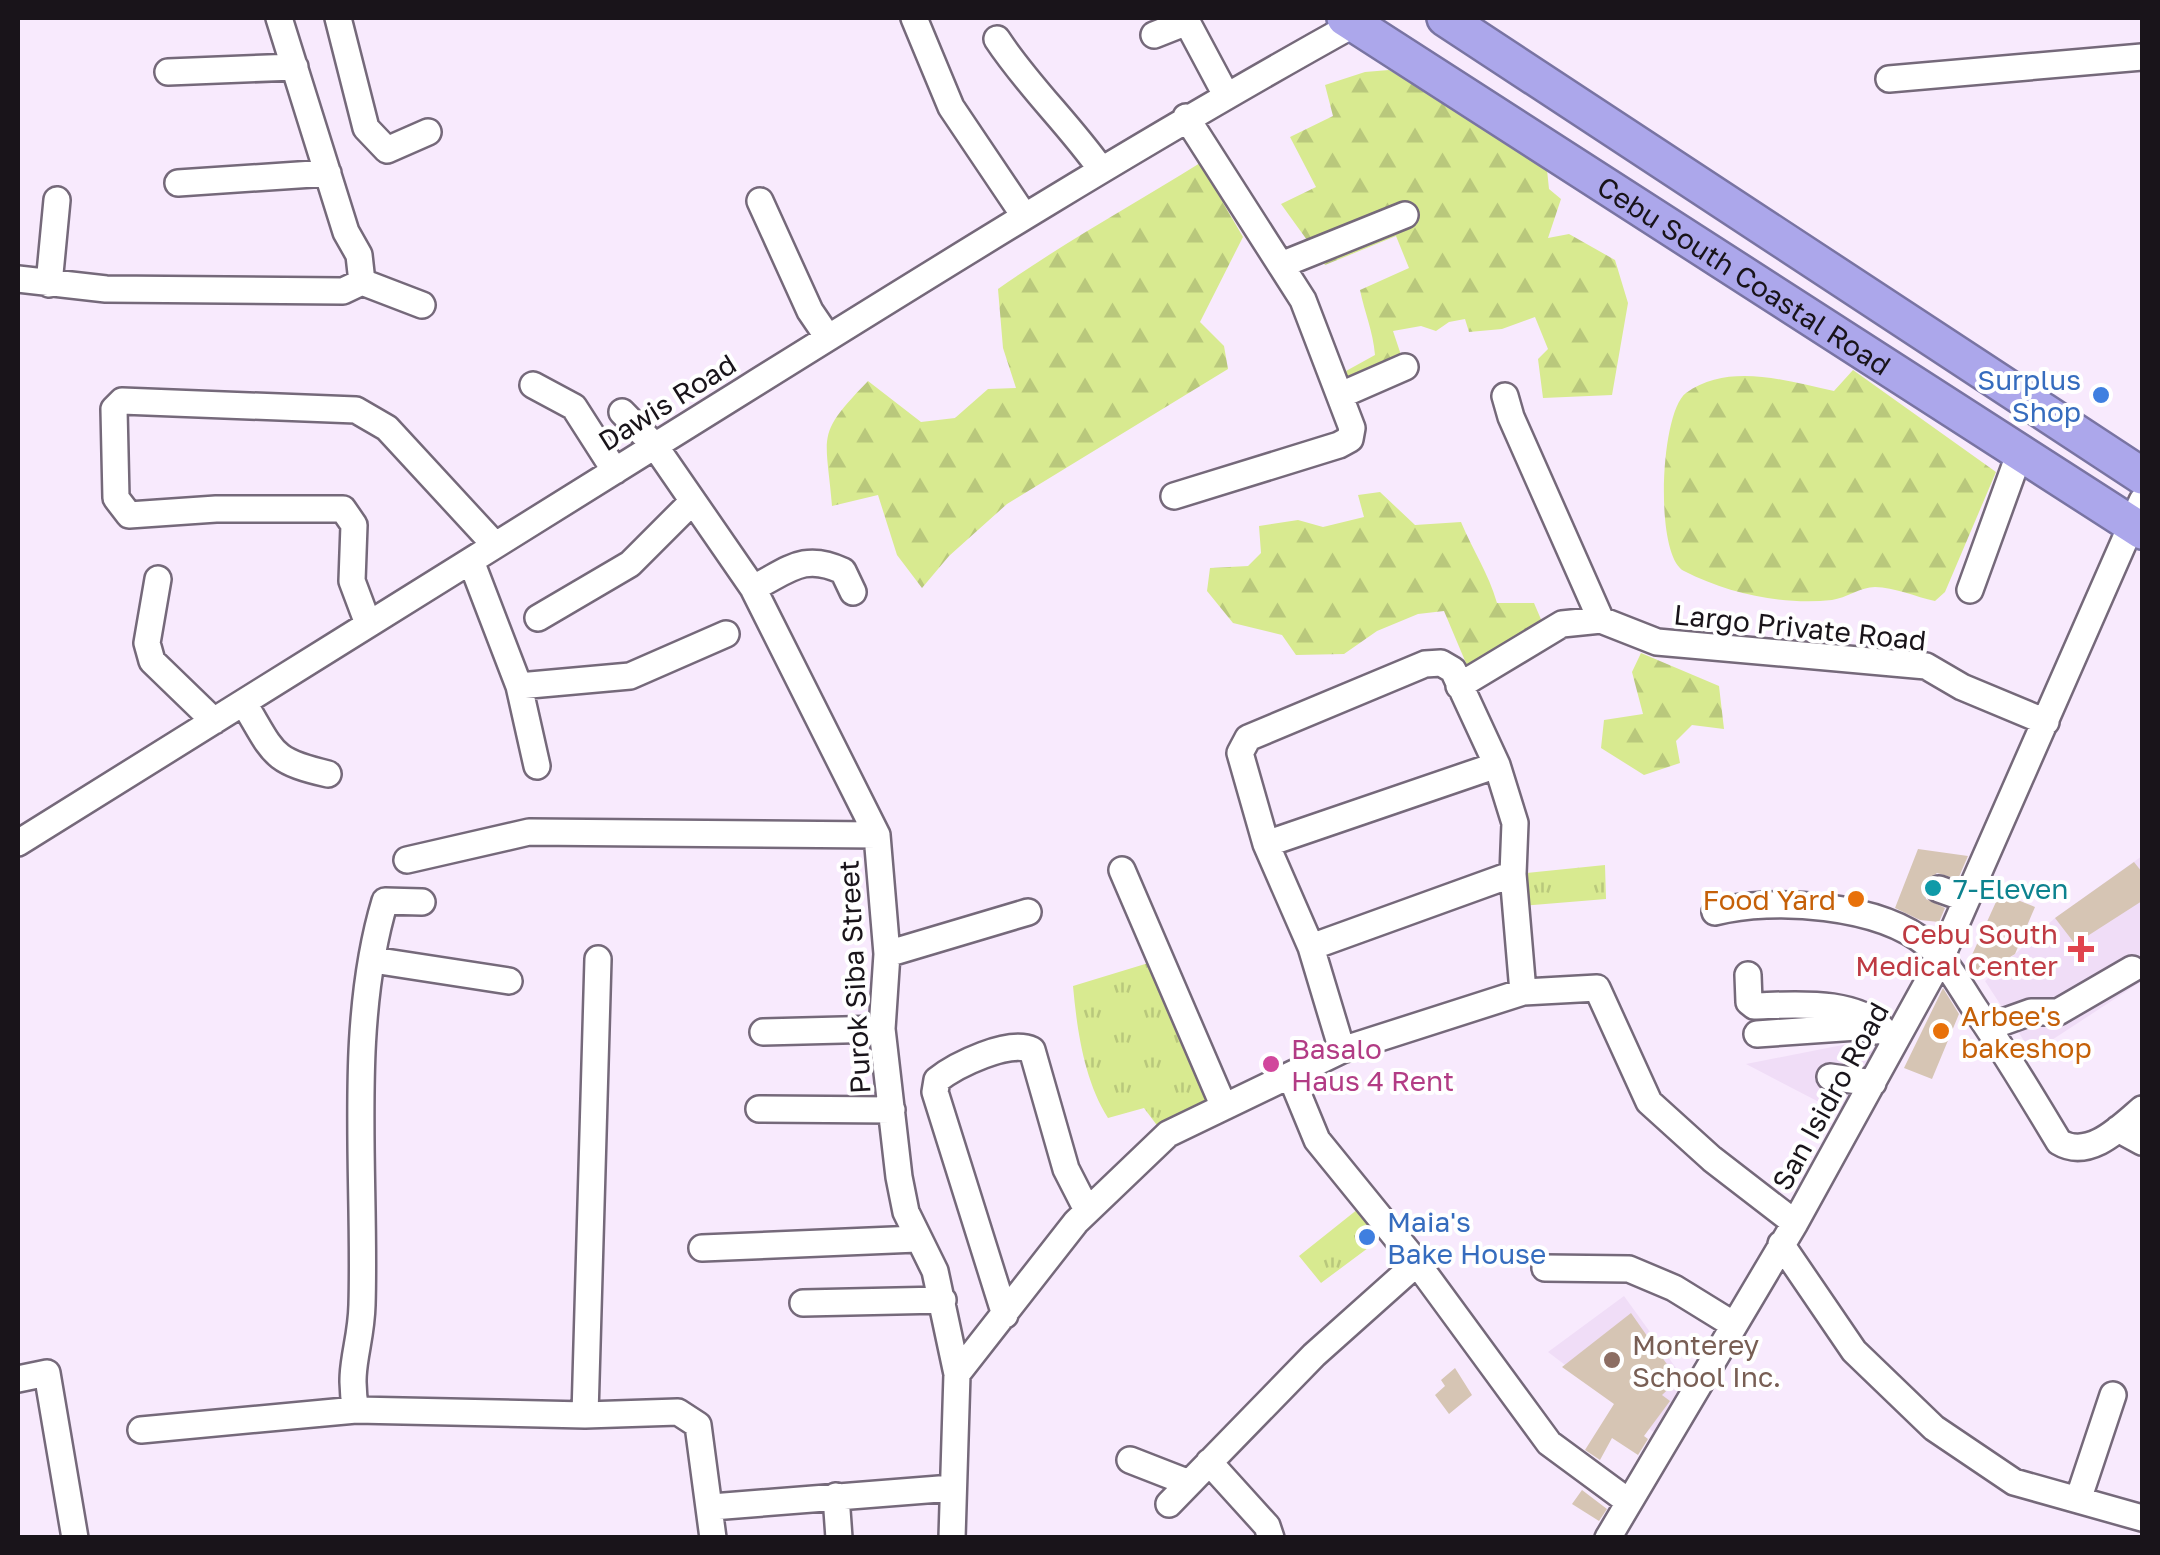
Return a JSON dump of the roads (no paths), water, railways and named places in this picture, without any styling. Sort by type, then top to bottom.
[{"type":"highway","name":"Cebu South Coastal Road","points":[[1445,18],[2142,476]]},
{"type":"highway","name":"Cebu South Coastal Road","points":[[1351,20],[2020,452],[2139,519]]},
{"type":"street","points":[[279,18],[346,232],[359,256],[362,282]]},
{"type":"street","points":[[338,18],[366,128],[387,150],[428,132]]},
{"type":"street","points":[[914,18],[951,108],[1022,214]]},
{"type":"street","name":"Dawis Road","points":[[18,843],[245,705],[367,621],[471,561],[1022,214],[1351,20]]},
{"type":"street","points":[[1154,35],[1187,22],[1226,95]]},
{"type":"street","points":[[997,39],[1030,88],[1059,113],[1100,168]]},
{"type":"street","points":[[1888,80],[2142,57]]},
{"type":"street","points":[[168,72],[295,67]]},
{"type":"street","points":[[1174,496],[1339,445],[1350,439],[1352,428],[1303,300],[1186,117]]},
{"type":"street","points":[[178,183],[328,174]]},
{"type":"street","points":[[49,284],[57,200]]},
{"type":"street","points":[[760,201],[810,311],[828,336]]},
{"type":"street","points":[[1281,265],[1405,216]]},
{"type":"street","points":[[18,279],[106,289],[342,290],[362,282],[422,305]]},
{"type":"street","points":[[1341,395],[1406,368]]},
{"type":"street","points":[[533,384],[574,407],[615,470]]},
{"type":"street","points":[[1459,686],[1562,624],[1601,620],[1510,418],[1505,396]]},
{"type":"street","points":[[367,621],[352,580],[354,525],[344,509],[216,508],[130,515],[116,498],[114,410],[122,401],[356,410],[387,428],[495,545]]},
{"type":"street","name":"Purok Siba Street","points":[[622,412],[655,446],[753,588],[877,836],[888,954],[882,1029],[900,1178],[917,1239],[935,1271],[957,1374],[952,1538]]},
{"type":"street","points":[[1970,590],[2020,452]]},
{"type":"street","points":[[538,618],[630,564],[693,501]]},
{"type":"street","name":"San Isidro Road","points":[[1608,1538],[1788,1234],[1873,1083],[1892,1034],[1941,958],[2139,519]]},
{"type":"street","points":[[471,561],[519,686],[537,766]]},
{"type":"street","points":[[753,588],[793,563],[817,561],[843,571],[853,592]]},
{"type":"street","points":[[158,579],[147,643],[152,661],[214,721]]},
{"type":"street","name":"Largo Private Road","points":[[1601,620],[1657,642],[1926,666],[1962,687],[2046,722]]},
{"type":"street","points":[[519,686],[630,676],[726,634]]},
{"type":"street","points":[[1342,1050],[1312,946],[1266,844],[1240,763],[1242,745],[1248,738],[1424,664],[1448,666],[1496,766],[1515,823],[1513,874],[1523,992]]},
{"type":"street","points":[[245,705],[275,756],[292,766],[328,774]]},
{"type":"street","points":[[1266,844],[1496,766]]},
{"type":"street","points":[[407,860],[528,832],[877,836]]},
{"type":"street","points":[[1122,870],[1224,1106]]},
{"type":"street","points":[[1312,946],[1513,874]]},
{"type":"street","points":[[1939,889],[1967,899]]},
{"type":"street","points":[[356,1410],[349,1377],[362,1309],[363,1059],[373,960],[385,901],[422,902]]},
{"type":"street","points":[[1715,912],[1775,902],[1819,908],[1880,922],[1926,943],[1941,958],[1989,1028],[2059,1142],[2072,1150],[2084,1149],[2142,1109]]},
{"type":"street","points":[[888,954],[1028,912]]},
{"type":"street","points":[[373,960],[509,980]]},
{"type":"street","points":[[585,1415],[598,960]]},
{"type":"street","points":[[1989,1028],[2031,1012],[2058,1012],[2132,970]]},
{"type":"street","points":[[1748,975],[1749,1002],[1754,1006],[1838,1008],[1880,1024],[1892,1034]]},
{"type":"street","points":[[957,1374],[1088,1210],[1168,1134],[1342,1050],[1523,992],[1600,990],[1649,1102],[1788,1234],[1854,1350],[1934,1428],[2014,1482],[2142,1518]]},
{"type":"street","points":[[1757,1034],[1857,1027],[1892,1034]]},
{"type":"street","points":[[763,1032],[882,1029]]},
{"type":"street","points":[[1005,1315],[936,1092],[937,1080],[948,1071],[1015,1046],[1032,1050],[1066,1169],[1088,1210]]},
{"type":"street","points":[[1291,1077],[1316,1140],[1416,1263],[1550,1443],[1629,1502]]},
{"type":"street","points":[[1830,1077],[1873,1083]]},
{"type":"street","points":[[760,1109],[892,1110]]},
{"type":"street","points":[[2118,1129],[2142,1142]]},
{"type":"street","points":[[702,1248],[917,1239]]},
{"type":"street","points":[[1169,1504],[1314,1355],[1416,1263]]},
{"type":"street","points":[[1545,1268],[1629,1269],[1674,1288],[1734,1325]]},
{"type":"street","points":[[803,1303],[943,1300]]},
{"type":"street","points":[[18,1380],[47,1373],[75,1538]]},
{"type":"street","points":[[2078,1500],[2113,1396]]},
{"type":"street","points":[[140,1430],[356,1410],[585,1415],[678,1412],[691,1416],[698,1424],[712,1507],[713,1538]]},
{"type":"street","points":[[1130,1460],[1189,1483]]},
{"type":"street","points":[[1209,1462],[1268,1526],[1271,1538]]},
{"type":"street","points":[[712,1507],[952,1488]]},
{"type":"street","points":[[836,1496],[839,1538]]},
{"type":"place","name":"Surplus Shop","points":[[2101,395]]},
{"type":"place","name":"7-Eleven","points":[[1933,888]]},
{"type":"place","name":"Food Yard","points":[[1856,899]]},
{"type":"place","name":"Cebu South Medical Center","points":[[2081,949]]},
{"type":"place","name":"Arbee's bakeshop","points":[[1941,1031]]},
{"type":"place","name":"Basalo Haus 4 Rent","points":[[1271,1064]]},
{"type":"place","name":"Maia's Bake House","points":[[1367,1237]]},
{"type":"place","name":"Monterey School Inc.","points":[[1612,1360]]}]
